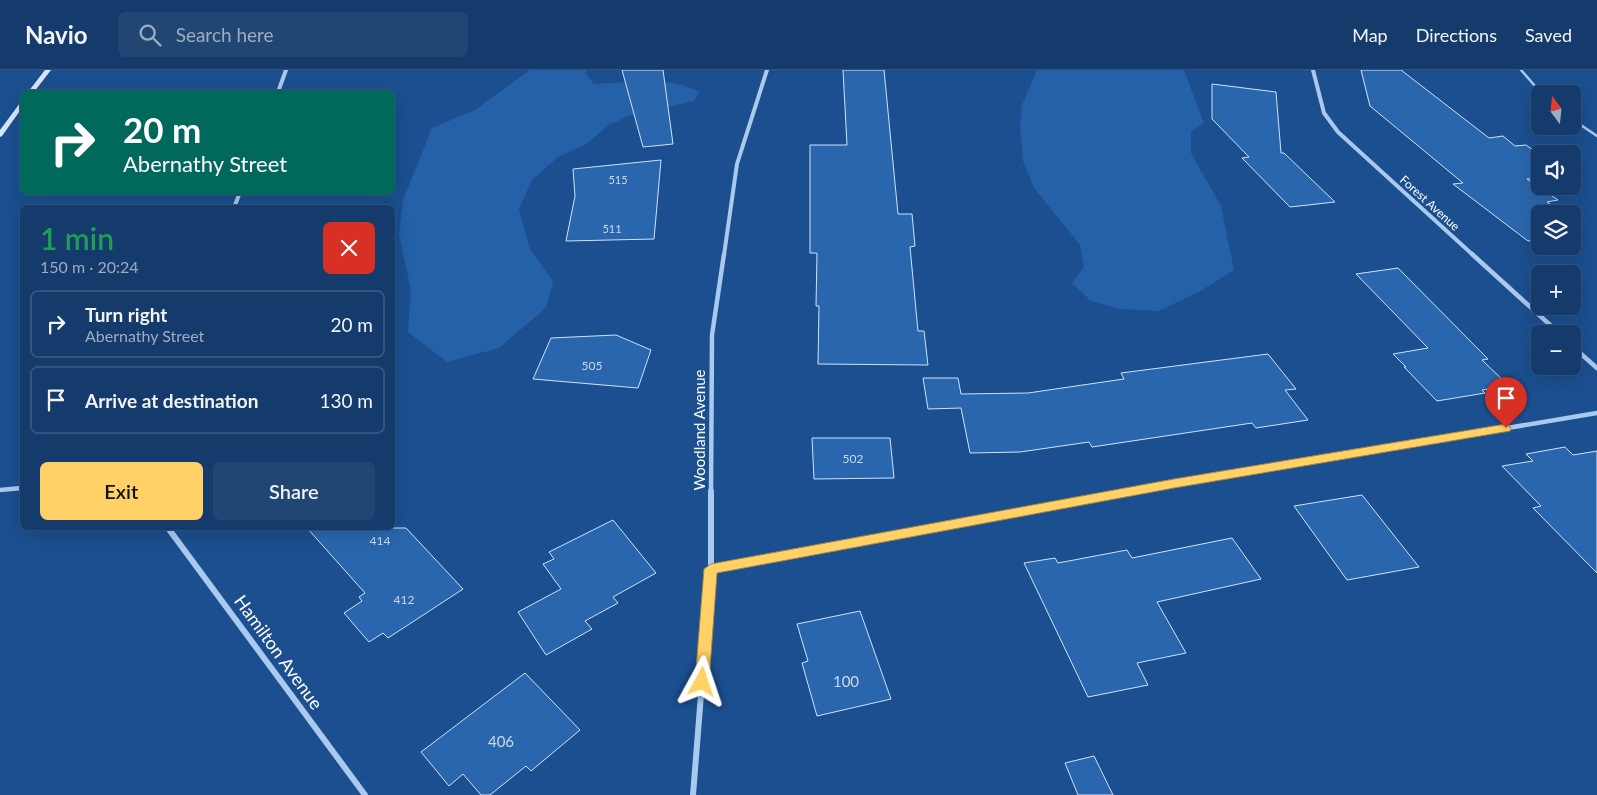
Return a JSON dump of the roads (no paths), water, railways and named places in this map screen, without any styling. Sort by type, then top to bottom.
[{"type":"street","points":[[33,90],[48,70]]},
{"type":"street","points":[[279,90],[286,70]]},
{"type":"street","name":"Woodland Avenue","points":[[693,795],[711,569],[712,335],[736,164],[767,70]]},
{"type":"street","name":"Forest Avenue","points":[[1313,70],[1324,114],[1338,132],[1550,325]]},
{"type":"street","points":[[0,135],[20,107]]},
{"type":"street","points":[[1581,354],[1597,368]]},
{"type":"street","points":[[711,569],[1183,482],[1597,413]]},
{"type":"street","points":[[0,490],[20,488]]},
{"type":"street","name":"Hamilton Avenue","points":[[169,530],[365,795]]},
{"type":"lane","points":[[1521,70],[1534,85]]},
{"type":"lane","points":[[1581,124],[1597,136]]}]
